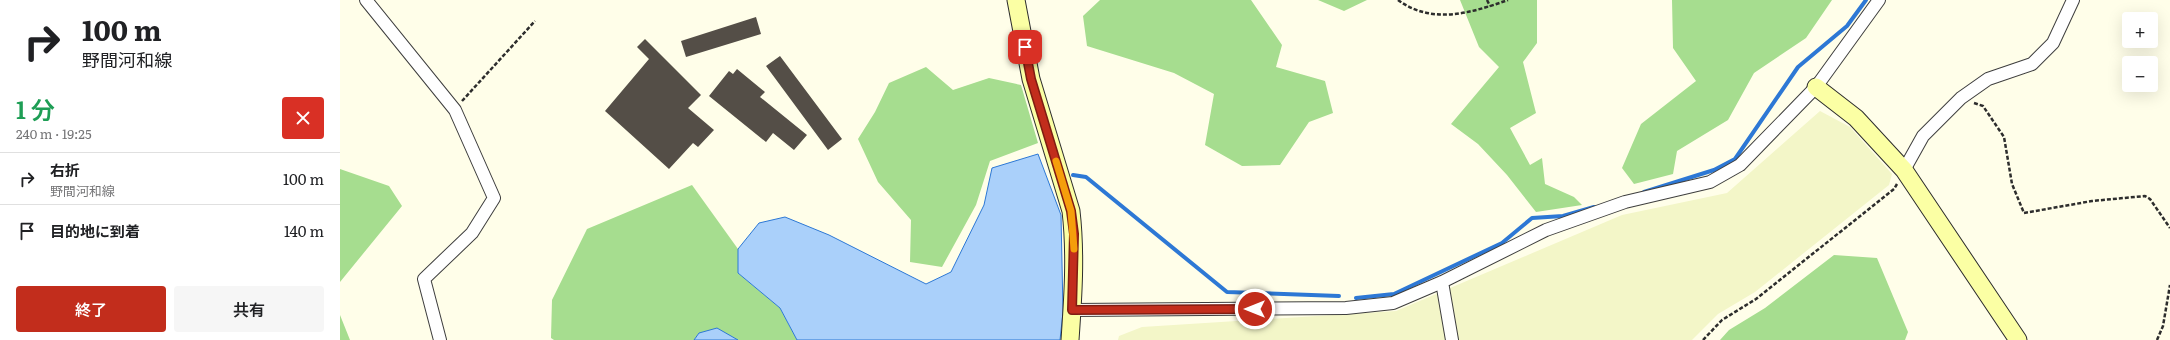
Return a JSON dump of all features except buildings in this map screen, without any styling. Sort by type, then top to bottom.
[{"type":"main road","points":[[1016,0],[1031,79],[1071,211],[1074,234],[1070,340]]},
{"type":"main road","points":[[1816,87],[1856,118],[1904,170],[2018,340]]},
{"type":"street","points":[[366,0],[455,110],[494,198],[472,233],[424,279],[440,340]]},
{"type":"street","points":[[1072,310],[1346,308],[1393,303],[1442,282],[1546,230],[1625,202],[1710,182],[1740,165],[1816,87],[1879,0]]},
{"type":"street","points":[[1904,170],[1924,136],[1961,98],[1988,79],[2032,64],[2053,43],[2073,0]]},
{"type":"street","points":[[1442,282],[1452,340]]},
{"type":"path","points":[[1398,0],[1418,12],[1442,15],[1474,12],[1508,0]]},
{"type":"path","points":[[1487,0],[1490,6]]},
{"type":"path","points":[[455,110],[535,21]]},
{"type":"path","points":[[1961,98],[1983,106],[2004,137],[2012,184],[2024,213],[2092,201],[2145,196],[2150,199],[2170,228]]},
{"type":"path","points":[[1703,340],[1722,320],[1756,299],[1894,189],[1904,170]]},
{"type":"path","points":[[2157,340],[2163,326],[2170,285]]},
{"type":"green space","points":[[1100,0],[1251,0],[1282,45],[1276,67],[1325,81],[1333,113],[1309,122],[1280,165],[1242,166],[1205,145],[1214,94],[1174,73],[1087,46],[1083,16]]},
{"type":"green space","points":[[1318,0],[1367,0],[1344,11]]},
{"type":"green space","points":[[1460,0],[1537,0],[1537,43],[1523,62],[1536,113],[1510,128],[1530,165],[1542,158],[1545,184],[1574,197],[1582,205],[1536,212],[1507,175],[1478,144],[1451,124],[1499,67],[1479,47]]},
{"type":"green space","points":[[1672,0],[1832,0],[1806,38],[1754,73],[1728,120],[1677,151],[1673,174],[1634,184],[1622,168],[1641,124],[1696,81],[1673,48]]},
{"type":"green space","points":[[926,67],[953,90],[989,78],[1021,85],[1038,143],[990,161],[976,205],[942,267],[910,262],[911,220],[878,182],[858,139],[875,112],[889,83]]},
{"type":"green space","points":[[1820,111],[1850,127],[1892,174],[1889,185],[1755,292],[1718,314],[1692,340],[1118,340],[1119,336],[1142,327],[1396,311],[1622,215],[1727,193]]},
{"type":"green space","points":[[340,169],[389,186],[402,206],[340,282]]},
{"type":"green space","points":[[692,185],[738,249],[738,273],[780,308],[797,340],[738,340],[699,333],[694,340],[554,340],[551,338],[552,300],[587,229]]},
{"type":"green space","points":[[1834,255],[1877,258],[1908,332],[1905,340],[1720,340],[1729,330],[1765,308]]},
{"type":"green space","points":[[340,315],[350,340],[340,340]]},
{"type":"water","points":[[1038,154],[1061,215],[1063,312],[1060,340],[797,340],[780,308],[738,273],[738,249],[759,223],[785,217],[829,235],[926,284],[951,272],[984,205],[992,168]]},
{"type":"water","points":[[717,328],[738,340],[694,340],[699,333]]},
{"type":"waterway","points":[[1644,192],[1714,170],[1735,159],[1798,67],[1847,26],[1866,0]]},
{"type":"waterway","points":[[1073,175],[1086,177],[1227,292],[1339,296]]},
{"type":"waterway","points":[[1356,298],[1394,294],[1502,243],[1532,218],[1563,216],[1594,207]]},
{"type":"slow traffic","points":[[1056,161],[1071,211],[1074,249]]},
{"type":"route","points":[[1025,47],[1031,79],[1071,211],[1074,234],[1072,310],[1255,309]]}]
